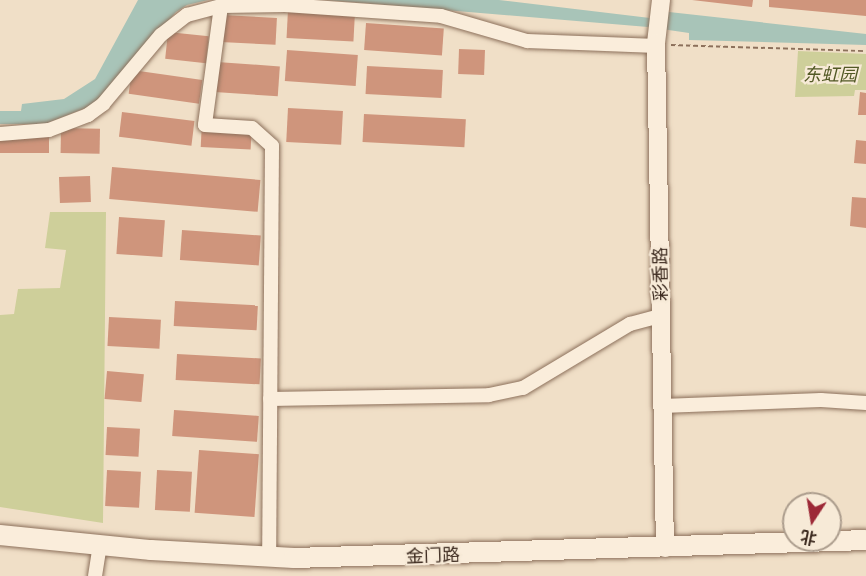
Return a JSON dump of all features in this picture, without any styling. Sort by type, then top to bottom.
[{"type":"main road","name":"金门路","points":[[0,535],[100,545],[269,557],[665,548],[866,540]]},
{"type":"street","points":[[0,135],[49,130],[88,115],[103,104],[161,35],[187,15],[221,6],[253,2],[441,16],[527,41],[656,45]]},
{"type":"street","name":"彩香路","points":[[661,5],[656,45],[665,548]]},
{"type":"street","points":[[221,6],[205,125],[252,128],[272,146],[269,557]]},
{"type":"street","points":[[270,399],[489,395],[523,388],[630,324],[660,316]]},
{"type":"street","points":[[662,405],[821,400],[866,403]]},
{"type":"street","points":[[95,576],[100,545]]},
{"type":"path","points":[[656,45],[866,51]]},
{"type":"green space","name":"东虹园","points":[[798,51],[866,54],[866,90],[855,90],[854,96],[795,97]]},
{"type":"green space","points":[[50,212],[106,212],[103,523],[0,507],[0,315],[14,314],[18,289],[60,288],[66,250],[45,248]]},
{"type":"shaded area","points":[[138,0],[208,0],[187,5],[176,12],[93,105],[45,124],[0,124],[0,111],[21,111],[22,104],[64,99],[95,79]]},
{"type":"shaded area","points":[[326,0],[499,0],[650,18],[651,10],[866,34],[866,45],[689,40],[689,33],[648,27]]},
{"type":"building","points":[[692,0],[753,0],[752,7]]},
{"type":"building","points":[[769,0],[866,0],[866,16],[769,7]]},
{"type":"building","points":[[288,10],[355,14],[353,41],[287,38]]},
{"type":"building","points":[[222,15],[277,18],[276,45],[221,42]]},
{"type":"building","points":[[366,23],[444,28],[442,55],[364,50]]},
{"type":"building","points":[[168,32],[209,36],[206,63],[165,59]]},
{"type":"building","points":[[459,49],[485,50],[484,75],[458,74]]},
{"type":"building","points":[[287,50],[358,55],[356,86],[285,81]]},
{"type":"building","points":[[217,62],[280,66],[278,96],[215,92]]},
{"type":"building","points":[[367,66],[443,70],[441,98],[366,94]]},
{"type":"building","points":[[132,70],[202,80],[199,104],[129,94]]},
{"type":"building","points":[[860,92],[866,93],[866,115],[858,115]]},
{"type":"building","points":[[288,108],[343,111],[341,145],[286,142]]},
{"type":"building","points":[[122,112],[194,121],[191,146],[119,137]]},
{"type":"building","points":[[364,114],[466,119],[464,147],[363,142]]},
{"type":"building","points":[[202,122],[252,125],[251,150],[201,147]]},
{"type":"building","points":[[61,128],[100,129],[100,154],[61,153]]},
{"type":"building","points":[[0,137],[49,137],[49,153],[0,153]]},
{"type":"building","points":[[856,140],[866,141],[866,164],[854,163]]},
{"type":"building","points":[[112,167],[260,180],[258,212],[109,199]]},
{"type":"building","points":[[90,176],[91,202],[60,203],[59,177]]},
{"type":"building","points":[[852,197],[866,198],[866,228],[850,226]]},
{"type":"building","points":[[119,217],[165,220],[162,257],[116,254]]},
{"type":"building","points":[[182,230],[261,236],[259,265],[180,260]]},
{"type":"building","points":[[175,301],[258,305],[257,330],[174,326]]},
{"type":"building","points":[[109,317],[161,320],[159,349],[107,346]]},
{"type":"building","points":[[177,354],[261,358],[260,384],[176,380]]},
{"type":"building","points":[[107,371],[144,374],[141,402],[105,399]]},
{"type":"building","points":[[174,410],[259,416],[257,442],[172,436]]},
{"type":"building","points":[[107,427],[140,429],[138,457],[106,455]]},
{"type":"building","points":[[199,450],[259,454],[254,517],[195,513]]},
{"type":"building","points":[[107,470],[141,472],[139,508],[105,506]]},
{"type":"building","points":[[157,470],[192,472],[190,512],[155,510]]}]
